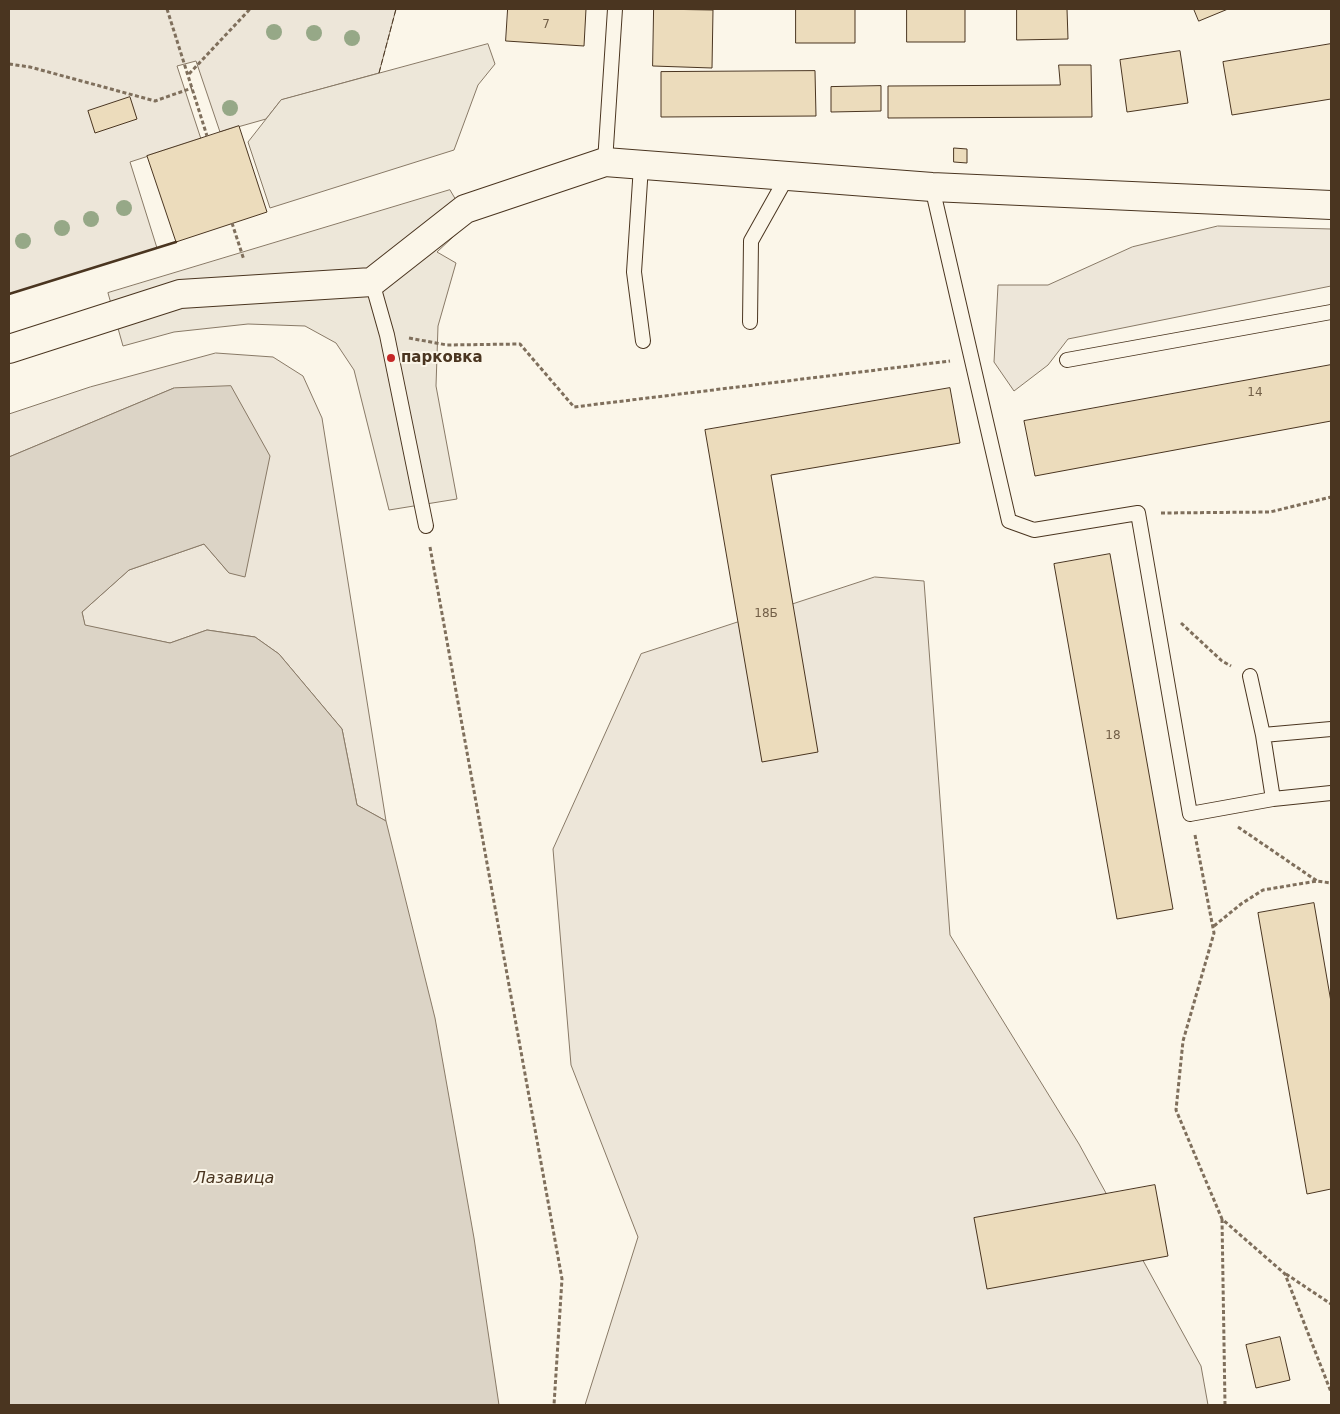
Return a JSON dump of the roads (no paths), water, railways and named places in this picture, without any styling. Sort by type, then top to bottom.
[{"type":"street","points":[[9,349],[180,294],[372,282],[465,209],[605,162],[932,186],[1331,206]]},
{"type":"lane","points":[[605,162],[615,9]]},
{"type":"lane","points":[[641,166],[634,272],[643,341]]},
{"type":"lane","points":[[750,322],[751,241],[788,175]]},
{"type":"lane","points":[[932,186],[1009,521],[1034,530],[1138,513],[1190,814],[1273,799],[1331,793]]},
{"type":"lane","points":[[372,282],[387,334],[426,526]]},
{"type":"lane","points":[[1067,360],[1331,312]]},
{"type":"lane","points":[[1250,676],[1263,735],[1273,799]]},
{"type":"lane","points":[[1263,735],[1331,729]]},
{"type":"water","name":"Лазавица","points":[[231,386],[270,456],[245,577],[229,573],[204,544],[129,570],[82,612],[85,625],[170,643],[207,630],[255,637],[279,654],[342,729],[357,805],[386,821],[435,1018],[474,1238],[499,1405],[9,1405],[9,457],[174,388]]},
{"type":"place","name":"парковка","points":[[391,358]]}]
